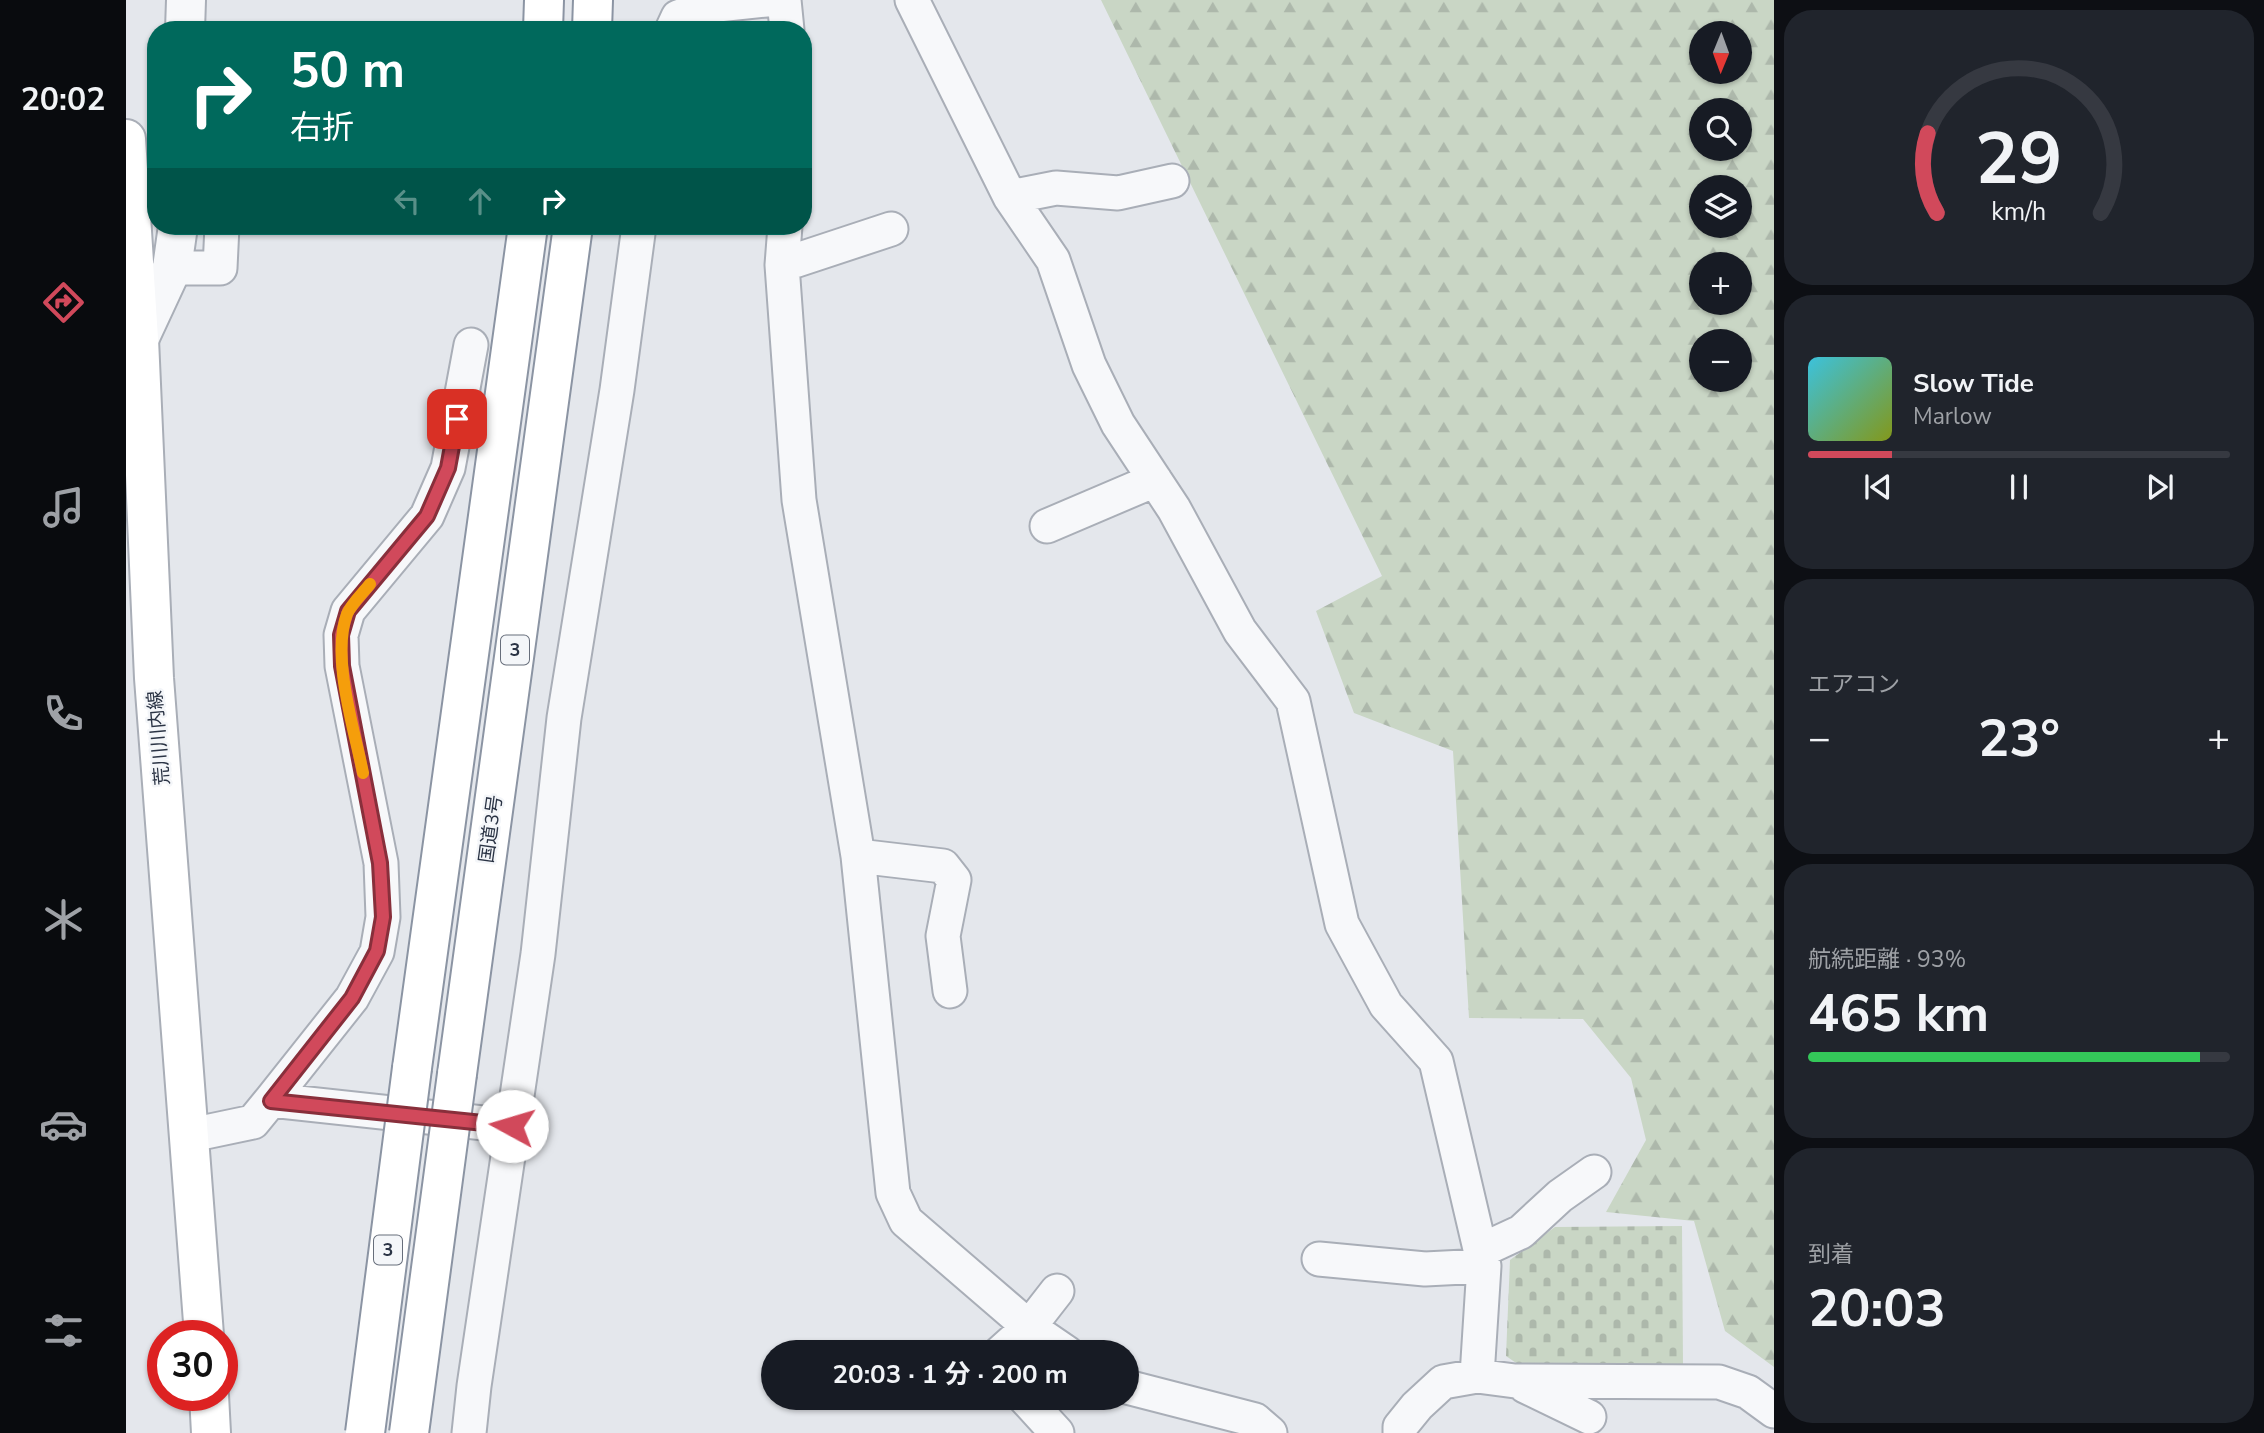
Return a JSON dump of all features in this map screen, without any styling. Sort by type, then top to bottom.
[{"type":"main road","points":[[543,21],[544,0]]},
{"type":"main road","points":[[592,21],[593,0]]},
{"type":"main road","name":"荒川川内線","points":[[126,139],[139,339],[154,678],[203,1320]]},
{"type":"main road","name":"3","points":[[365,1433],[412,1068],[527,235]]},
{"type":"main road","name":"国道3号","points":[[409,1433],[572,235]]},
{"type":"main road","points":[[209,1411],[211,1433]]},
{"type":"street","points":[[185,21],[186,0]]},
{"type":"street","points":[[676,21],[678,17],[708,6],[765,0]]},
{"type":"street","points":[[784,0],[786,21]]},
{"type":"street","points":[[912,0],[1010,197],[1053,260],[1089,365],[1118,424],[1174,509],[1240,631],[1293,701],[1342,924],[1386,1005],[1436,1061],[1482,1258],[1477,1376]]},
{"type":"street","points":[[1010,197],[1056,188],[1118,193],[1172,181]]},
{"type":"street","points":[[782,265],[891,229]]},
{"type":"street","points":[[139,339],[172,268],[177,235]]},
{"type":"street","points":[[172,268],[220,268],[222,235]]},
{"type":"street","points":[[470,1433],[474,1386],[538,954],[564,718],[617,390],[638,235]]},
{"type":"street","points":[[784,235],[782,265],[799,500],[858,856],[893,1193],[906,1221],[1049,1340]]},
{"type":"street","points":[[191,1135],[253,1122],[352,998],[377,951],[383,917],[380,863],[342,666],[341,635],[348,611],[427,516],[448,468],[471,345]]},
{"type":"street","points":[[1046,526],[1155,481]]},
{"type":"street","points":[[858,856],[943,866],[954,880],[943,936],[950,991]]},
{"type":"street","points":[[271,1101],[512,1126]]},
{"type":"street","points":[[1319,1259],[1425,1269],[1482,1258],[1521,1232],[1560,1196],[1594,1172]]},
{"type":"street","points":[[1014,1340],[1057,1291]]},
{"type":"street","points":[[1400,1433],[1400,1427],[1417,1406],[1443,1382],[1477,1376],[1515,1381],[1719,1382],[1748,1392],[1774,1411]]},
{"type":"street","points":[[1515,1381],[1589,1417]]},
{"type":"street","points":[[1139,1390],[1255,1420],[1270,1433]]},
{"type":"street","points":[[1036,1410],[1057,1433]]},
{"type":"green space","points":[[1101,0],[1774,0],[1774,1367],[1725,1331],[1694,1221],[1606,1212],[1646,1140],[1631,1078],[1583,1019],[1469,1018],[1453,751],[1354,713],[1316,611],[1382,576]]},
{"type":"green space","points":[[1682,1226],[1683,1366],[1522,1367],[1506,1356],[1510,1260],[1555,1227]]},
{"type":"slow traffic","points":[[363,773],[342,666],[341,635],[348,611],[370,584]]},
{"type":"route","points":[[457,419],[448,468],[427,516],[348,611],[341,635],[342,666],[380,863],[383,917],[377,951],[352,998],[271,1101],[512,1126]]}]
